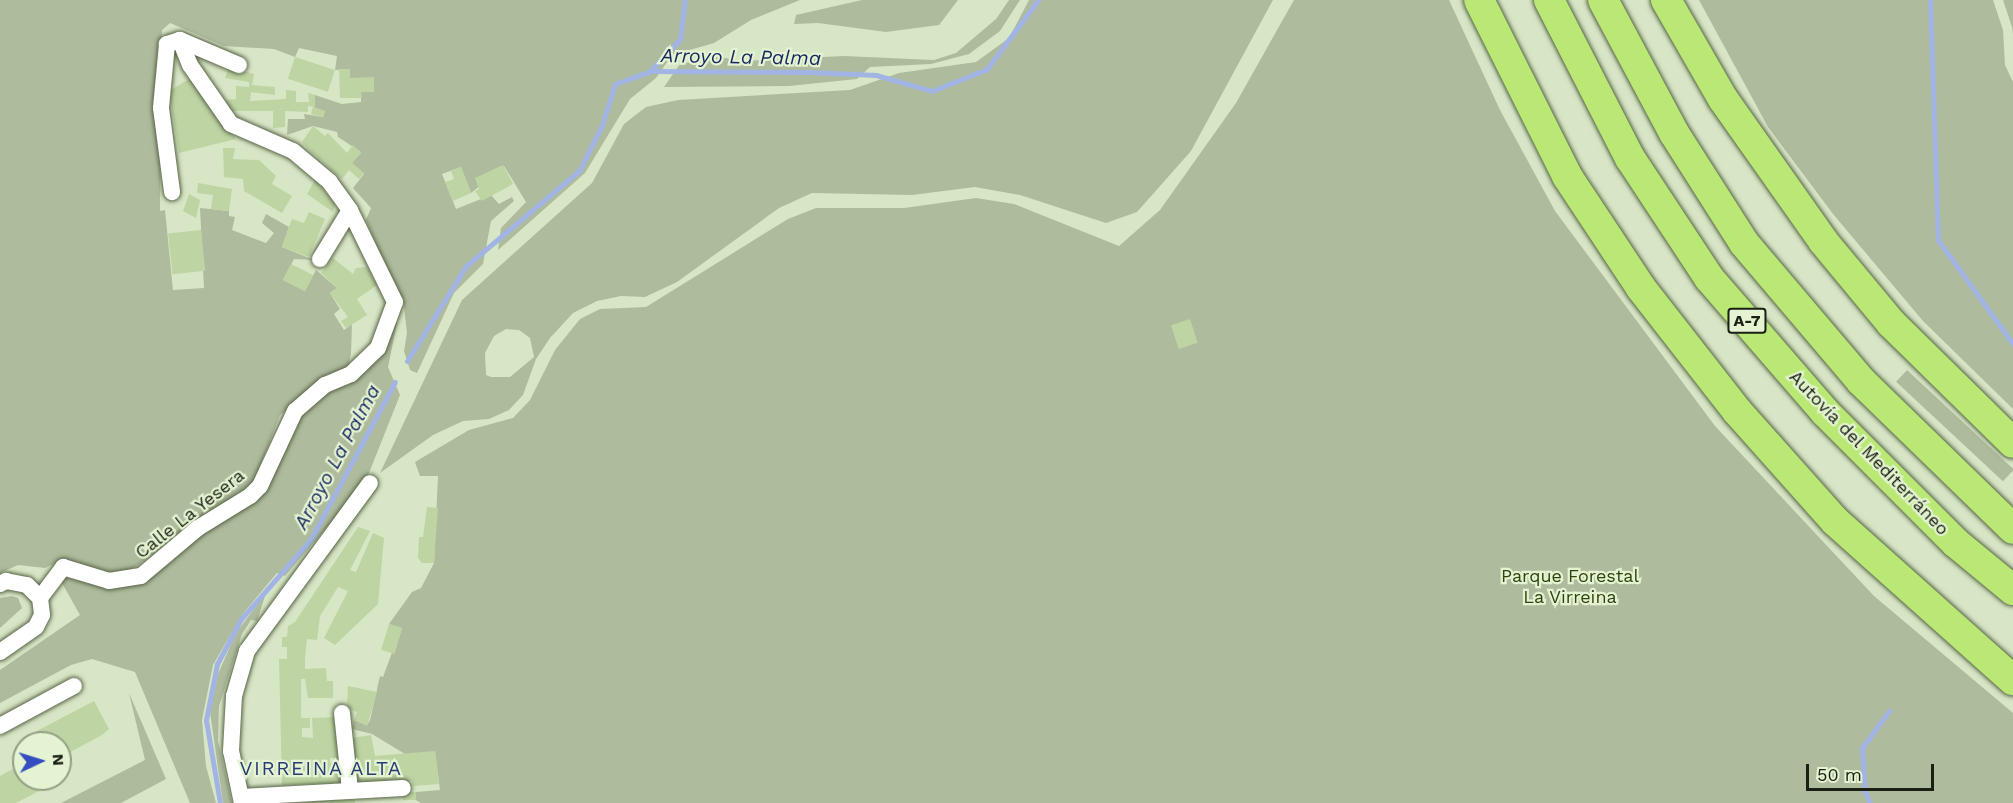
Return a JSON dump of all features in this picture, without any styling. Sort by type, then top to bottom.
[{"type":"highway","points":[[1479,0],[1567,176],[1641,288],[1737,411],[1835,521],[2013,680]]},
{"type":"highway","name":"Autovía del Mediterráneo","points":[[1549,0],[1630,158],[1709,278],[1825,412],[1956,543],[2013,590]]},
{"type":"highway","name":"A-7","points":[[1603,0],[1674,133],[1744,243],[1861,381],[2013,529]]},
{"type":"highway","points":[[1666,0],[1723,99],[1822,241],[1908,340],[2013,444]]},
{"type":"street","points":[[172,192],[161,108],[167,44],[180,40],[239,65]]},
{"type":"street","name":"Calle La Yesera","points":[[40,598],[63,567],[109,581],[141,576],[198,528],[250,496],[260,486],[295,411],[326,385],[351,374],[378,348],[394,302],[350,210],[330,182],[293,152],[231,124],[190,65],[180,40]]},
{"type":"street","points":[[320,259],[350,210]]},
{"type":"street","points":[[370,483],[247,651],[234,696],[231,751],[241,800],[403,788]]},
{"type":"street","points":[[0,584],[6,581],[27,585],[40,598],[42,615],[36,627],[0,652]]},
{"type":"street","points":[[0,726],[74,686]]},
{"type":"street","points":[[342,713],[350,791]]},
{"type":"green space","points":[[0,0],[800,0],[751,20],[714,43],[672,55],[656,78],[630,99],[585,173],[498,250],[501,228],[526,202],[504,166],[471,193],[461,167],[442,174],[456,209],[491,195],[499,204],[512,197],[514,201],[491,221],[483,264],[454,293],[417,373],[410,370],[404,351],[407,333],[403,299],[390,278],[366,220],[371,208],[353,188],[364,174],[352,163],[361,152],[338,137],[337,132],[313,126],[287,135],[288,119],[305,119],[304,114],[323,117],[325,111],[315,108],[315,95],[342,104],[361,102],[361,92],[374,92],[374,78],[350,78],[350,69],[335,70],[337,56],[299,48],[295,57],[274,49],[224,46],[170,23],[162,30],[160,211],[165,210],[173,290],[204,288],[200,208],[229,211],[229,216],[235,217],[232,230],[266,243],[274,233],[262,223],[266,214],[289,227],[282,247],[314,260],[294,259],[283,280],[305,290],[316,270],[337,288],[330,293],[340,309],[334,314],[344,330],[352,324],[351,353],[348,369],[320,382],[280,415],[252,487],[123,575],[56,563],[45,568],[18,565],[0,573]]},
{"type":"green space","points":[[862,0],[958,0],[939,25],[886,32],[818,23],[794,24],[796,15]]},
{"type":"green space","points":[[1009,0],[1020,0],[1000,31],[969,54],[931,64],[870,67],[857,79],[789,86],[664,87],[680,64],[718,57],[744,61],[844,56],[934,60],[956,53],[996,19]]},
{"type":"green space","points":[[1029,0],[1273,0],[1191,151],[1137,212],[1106,223],[1020,195],[975,187],[912,195],[812,193],[779,208],[677,282],[645,297],[621,296],[597,301],[573,313],[550,338],[536,359],[523,395],[509,410],[489,419],[463,421],[433,435],[380,473],[462,300],[592,183],[624,124],[646,107],[678,100],[850,90],[899,73],[976,62],[1009,38]],"holes":[[[506,329],[519,330],[530,338],[534,357],[510,377],[486,375],[485,353],[494,336]]]},
{"type":"green space","name":"Parque Forestal La Virreina","points":[[1294,0],[1449,0],[1500,110],[1555,211],[1715,426],[1874,596],[2013,713],[2013,803],[421,803],[416,800],[416,792],[440,790],[435,752],[405,754],[372,734],[352,729],[354,720],[367,725],[370,720],[380,676],[383,677],[401,628],[389,624],[412,592],[421,588],[434,563],[438,476],[420,476],[415,462],[469,430],[513,418],[530,400],[555,350],[580,319],[600,309],[646,307],[788,219],[816,208],[904,208],[976,198],[1014,204],[1119,246],[1160,210],[1236,103]]},
{"type":"green space","points":[[1699,0],[1993,0],[2003,30],[2005,65],[2013,82],[2013,409],[1923,321],[1833,214],[1768,127]]},
{"type":"green space","points":[[2003,0],[2013,0],[2013,35],[2012,27]]},
{"type":"green space","points":[[394,313],[397,323],[388,367],[400,395],[365,483],[285,576],[277,573],[242,615],[213,665],[202,720],[206,766],[216,803],[190,803],[135,672],[92,659],[71,665],[0,703],[0,670],[80,615],[58,576],[113,588],[139,584],[170,563],[188,545],[228,517],[300,415],[331,391],[366,372],[383,350]]},
{"type":"green space","points":[[1907,370],[2013,469],[2003,481],[1896,382]]},
{"type":"green space","points":[[266,593],[257,621],[251,620],[242,634],[219,706],[218,741],[232,803],[223,803],[210,712],[218,674],[236,633]]},
{"type":"green space","points":[[12,596],[18,598],[22,608],[0,628],[0,598]]},
{"type":"green space","points":[[129,693],[166,779],[121,803],[61,803],[145,760]]},
{"type":"building","points":[[295,57],[335,70],[328,92],[288,79]]},
{"type":"building","points":[[229,67],[254,74],[252,85],[275,87],[275,95],[251,92],[250,101],[286,99],[286,90],[296,91],[296,102],[309,102],[308,93],[315,95],[315,108],[325,111],[323,117],[311,114],[313,107],[308,106],[308,112],[285,111],[285,127],[273,128],[273,111],[227,111],[226,100],[236,99],[236,86],[249,87],[249,82],[225,78]]},
{"type":"building","points":[[339,69],[350,69],[350,78],[374,77],[374,92],[361,92],[362,98],[340,98]]},
{"type":"building","points":[[191,78],[236,139],[179,153],[169,91]]},
{"type":"building","points":[[313,126],[325,136],[328,133],[347,153],[353,145],[361,153],[352,163],[364,173],[359,179],[349,170],[342,179],[302,142]]},
{"type":"building","points":[[223,148],[235,148],[233,159],[259,160],[276,176],[272,184],[292,196],[282,213],[244,191],[243,179],[224,177]]},
{"type":"building","points":[[503,165],[513,184],[482,201],[475,191],[479,189],[475,178]]},
{"type":"building","points":[[461,167],[471,193],[453,201],[445,182],[454,179],[451,171]]},
{"type":"building","points":[[315,180],[335,204],[333,212],[307,194]]},
{"type":"building","points":[[198,183],[232,189],[229,211],[211,209],[213,195],[197,193]]},
{"type":"building","points":[[189,194],[200,200],[196,218],[183,211]]},
{"type":"building","points":[[309,212],[325,219],[309,257],[282,247],[292,219],[304,223]]},
{"type":"building","points":[[201,230],[205,271],[172,274],[168,233]]},
{"type":"building","points":[[333,258],[353,274],[356,268],[367,267],[377,285],[357,299],[367,315],[346,328],[341,321],[348,317],[330,293],[337,288],[321,273]]},
{"type":"building","points":[[291,264],[313,275],[305,291],[283,280]]},
{"type":"building","points":[[1190,319],[1198,343],[1179,349],[1171,325]]},
{"type":"building","points":[[427,507],[438,508],[434,563],[422,563],[418,558],[419,537],[423,537]]},
{"type":"building","points":[[358,527],[370,531],[350,570],[356,572],[373,533],[384,538],[378,604],[335,645],[324,638],[348,591],[338,587],[320,616],[317,640],[307,639],[305,659],[305,669],[326,668],[327,681],[333,681],[333,698],[308,698],[305,679],[301,679],[301,718],[310,718],[310,728],[302,728],[302,737],[313,738],[312,718],[337,717],[340,758],[330,758],[330,763],[341,763],[342,783],[282,785],[279,659],[287,659],[287,647],[282,647],[282,637],[287,637],[288,626],[295,622]]},
{"type":"building","points":[[389,624],[402,628],[394,654],[381,650]]},
{"type":"building","points":[[348,686],[377,692],[367,726],[354,720],[357,712],[347,708]]},
{"type":"building","points":[[94,701],[109,729],[72,751],[72,731],[37,731]]},
{"type":"building","points":[[371,735],[375,756],[435,751],[439,784],[413,786],[412,781],[358,784],[352,738]]},
{"type":"building","points":[[12,770],[12,791],[39,791],[16,803],[0,803],[0,776]]},
{"type":"building","points":[[403,792],[416,792],[416,800],[403,800]]},
{"type":"building","points":[[355,800],[355,803],[300,803]]},
{"type":"waterway","points":[[650,71],[680,39],[685,0]]},
{"type":"waterway","name":"Arroyo La Palma","points":[[407,361],[466,266],[579,171],[602,125],[615,84],[650,71],[809,72],[876,75],[932,91],[987,69],[1038,0]]},
{"type":"waterway","points":[[1930,0],[1938,240],[2013,344]]},
{"type":"waterway","name":"Arroyo La Palma","points":[[220,803],[206,720],[217,664],[241,619],[311,539],[395,382]]},
{"type":"waterway","points":[[1870,803],[1865,792],[1862,748],[1889,711]]},
{"type":"district","name":"VIRREINA ALTA","points":[[321,768]]}]
